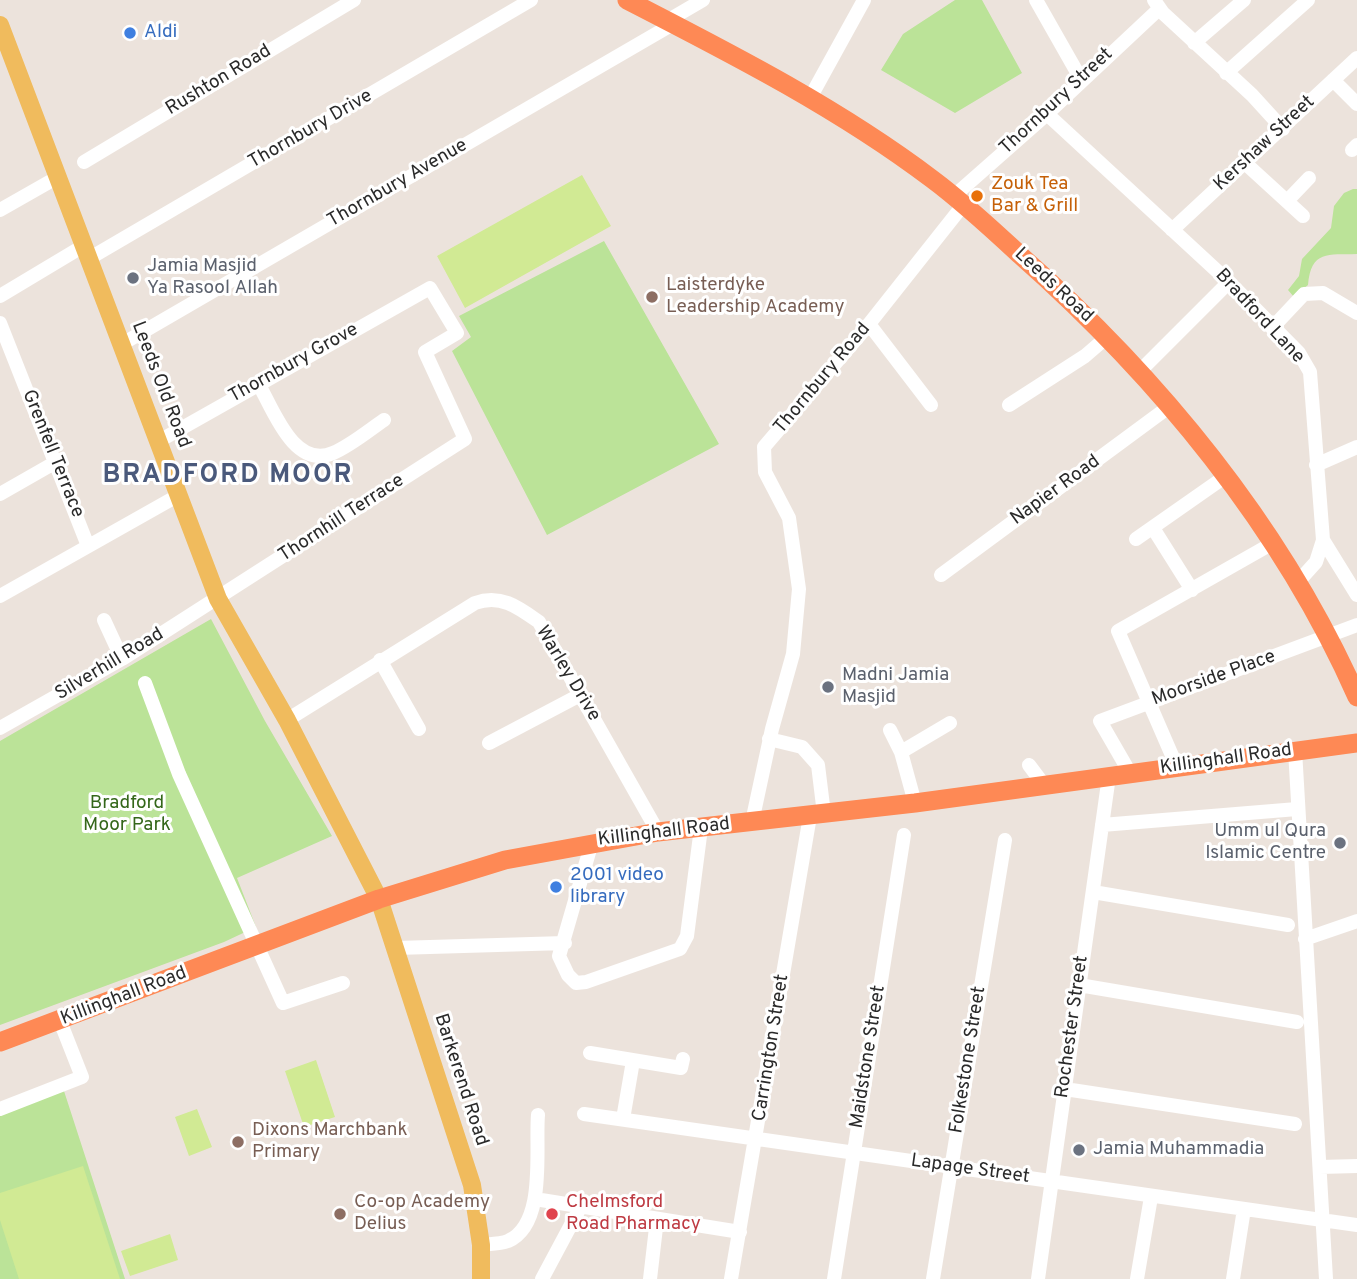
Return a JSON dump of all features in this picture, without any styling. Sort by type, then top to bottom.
[{"type":"highway","name":"Leeds Road","points":[[627,0],[810,99],[871,136],[959,200],[1069,298],[1170,407],[1226,476],[1298,582],[1355,688]]},
{"type":"highway","name":"Killinghall Road","points":[[0,1042],[379,899],[505,860],[592,842],[659,832],[915,803],[1357,743]]},
{"type":"main road","name":"Leeds Old Road","points":[[0,24],[218,599],[287,720],[379,899]]},
{"type":"main road","name":"Barkerend Road","points":[[379,899],[472,1185],[481,1245],[481,1279]]},
{"type":"street","name":"Rushton Road","points":[[85,163],[354,0]]},
{"type":"street","name":"Thornbury Drive","points":[[0,296],[88,252],[531,0]]},
{"type":"street","name":"Thornbury Avenue","points":[[122,344],[670,22],[703,0]]},
{"type":"street","points":[[810,99],[864,0]]},
{"type":"street","points":[[1036,0],[1082,81]]},
{"type":"street","points":[[1194,43],[1244,0]]},
{"type":"street","points":[[1226,73],[1308,0]]},
{"type":"street","points":[[1156,4],[1283,129]]},
{"type":"street","name":"Thornbury Street","points":[[959,200],[1082,81],[1156,4]]},
{"type":"street","name":"Kershaw Street","points":[[1172,230],[1357,58]]},
{"type":"street","points":[[1334,80],[1357,104]]},
{"type":"street","name":"Bradford Lane","points":[[1047,114],[1229,282],[1299,353],[1310,372],[1323,540]]},
{"type":"street","points":[[1245,163],[1303,216]]},
{"type":"street","points":[[0,210],[58,177]]},
{"type":"street","points":[[1287,201],[1309,178]]},
{"type":"street","name":"Thornbury Road","points":[[752,822],[769,739],[793,654],[799,589],[789,518],[765,472],[764,447],[869,324],[959,200]]},
{"type":"street","points":[[1139,372],[1229,282]]},
{"type":"street","name":"Thornbury Grove","points":[[159,441],[430,288],[457,333],[425,352],[465,439]]},
{"type":"street","points":[[1272,328],[1304,294],[1323,293],[1357,313]]},
{"type":"street","name":"Grenfell Terrace","points":[[0,324],[88,546]]},
{"type":"street","points":[[869,324],[931,405]]},
{"type":"street","points":[[1009,405],[1085,356],[1107,337]]},
{"type":"street","points":[[259,385],[295,446],[305,453],[331,454],[384,420]]},
{"type":"street","name":"Napier Road","points":[[941,575],[1170,407]]},
{"type":"street","name":"Thornhill Terrace","points":[[218,599],[465,439]]},
{"type":"street","points":[[1316,465],[1357,447]]},
{"type":"street","points":[[0,494],[56,462]]},
{"type":"street","points":[[1136,539],[1226,476]]},
{"type":"street","points":[[0,596],[179,495]]},
{"type":"street","points":[[1153,528],[1192,590]]},
{"type":"street","points":[[1298,582],[1316,562],[1323,540]]},
{"type":"street","points":[[1323,540],[1357,595]]},
{"type":"street","points":[[1177,767],[1118,631],[1273,543]]},
{"type":"street","name":"Silverhill Road","points":[[0,728],[122,659],[218,599]]},
{"type":"street","name":"Warley Drive","points":[[287,720],[475,603],[487,599],[517,605],[538,622],[659,832]]},
{"type":"street","points":[[104,620],[122,659]]},
{"type":"street","name":"Moorside Place","points":[[1130,773],[1100,721],[1357,625]]},
{"type":"street","points":[[380,660],[419,729]]},
{"type":"street","points":[[145,682],[179,774],[283,1003],[342,983]]},
{"type":"street","points":[[489,743],[580,695]]},
{"type":"street","points":[[901,752],[950,723]]},
{"type":"street","points":[[890,730],[901,752],[915,803]]},
{"type":"street","name":"Carrington Street","points":[[731,1279],[817,815],[818,765],[802,747],[769,739]]},
{"type":"street","points":[[1296,750],[1326,1279]]},
{"type":"street","points":[[1029,765],[1044,785]]},
{"type":"street","name":"Rochester Street","points":[[1038,1279],[1109,776]]},
{"type":"street","points":[[1102,825],[1298,814]]},
{"type":"street","points":[[592,842],[565,943],[559,956],[568,975],[576,982],[586,982],[680,949],[687,936],[701,828]]},
{"type":"street","name":"Maidstone Street","points":[[834,1279],[904,835]]},
{"type":"street","name":"Folkestone Street","points":[[933,1279],[1005,840]]},
{"type":"street","points":[[1093,892],[1288,925]]},
{"type":"street","points":[[1306,939],[1357,921]]},
{"type":"street","points":[[396,948],[565,943]]},
{"type":"street","points":[[1079,985],[1297,1022]]},
{"type":"street","points":[[0,1109],[82,1077],[60,1021]]},
{"type":"street","points":[[590,1053],[681,1068],[683,1059]]},
{"type":"street","points":[[623,1119],[633,1061]]},
{"type":"street","points":[[1065,1089],[1295,1124]]},
{"type":"street","name":"Lapage Street","points":[[584,1114],[1357,1225]]},
{"type":"street","points":[[481,1245],[507,1241],[517,1235],[535,1199],[539,1162],[538,1115]]},
{"type":"street","points":[[1320,1167],[1357,1166]]},
{"type":"street","points":[[1137,1279],[1151,1197]]},
{"type":"street","points":[[535,1199],[740,1231]]},
{"type":"street","points":[[542,1279],[580,1206]]},
{"type":"street","points":[[1233,1279],[1244,1209]]},
{"type":"street","points":[[650,1279],[657,1219]]},
{"type":"green space","points":[[955,0],[982,0],[1022,73],[955,113],[881,70],[903,34]]},
{"type":"green space","points":[[582,175],[611,226],[465,308],[437,256]]},
{"type":"green space","points":[[1357,189],[1357,254],[1330,255],[1317,260],[1308,285],[1294,297],[1288,290],[1299,276],[1302,259],[1331,228],[1334,206],[1344,193]]},
{"type":"green space","points":[[604,241],[719,444],[547,535],[452,351],[471,337],[459,316]]},
{"type":"green space","name":"Bradford Moor Park","points":[[211,619],[265,721],[332,836],[237,878],[256,927],[224,942],[0,1025],[0,741]]},
{"type":"green space","points":[[316,1060],[335,1117],[304,1127],[285,1071]]},
{"type":"green space","points":[[64,1091],[125,1279],[0,1279],[0,1114]]},
{"type":"green space","points":[[197,1109],[212,1147],[189,1156],[175,1117]]},
{"type":"green space","points":[[83,1166],[120,1279],[19,1279],[0,1220],[0,1193]]},
{"type":"green space","points":[[170,1234],[178,1260],[130,1276],[121,1251]]},
{"type":"place","name":"Aldi","points":[[130,33]]},
{"type":"place","name":"Zouk Tea Bar & Grill","points":[[977,196]]},
{"type":"place","name":"Jamia Masjid Ya Rasool Allah","points":[[133,278]]},
{"type":"place","name":"Laisterdyke Leadership Academy","points":[[652,297]]},
{"type":"place","name":"Madni Jamia Masjid","points":[[828,687]]},
{"type":"place","name":"Umm ul Qura Islamic Centre","points":[[1340,843]]},
{"type":"place","name":"2001 video library","points":[[556,887]]},
{"type":"place","name":"Dixons Marchbank Primary","points":[[238,1142]]},
{"type":"place","name":"Jamia Muhammadia","points":[[1079,1150]]},
{"type":"place","name":"Co-op Academy Delius","points":[[340,1214]]},
{"type":"place","name":"Chelmsford Road Pharmacy","points":[[552,1214]]},
{"type":"district","name":"BRADFORD MOOR","points":[[228,477]]}]
